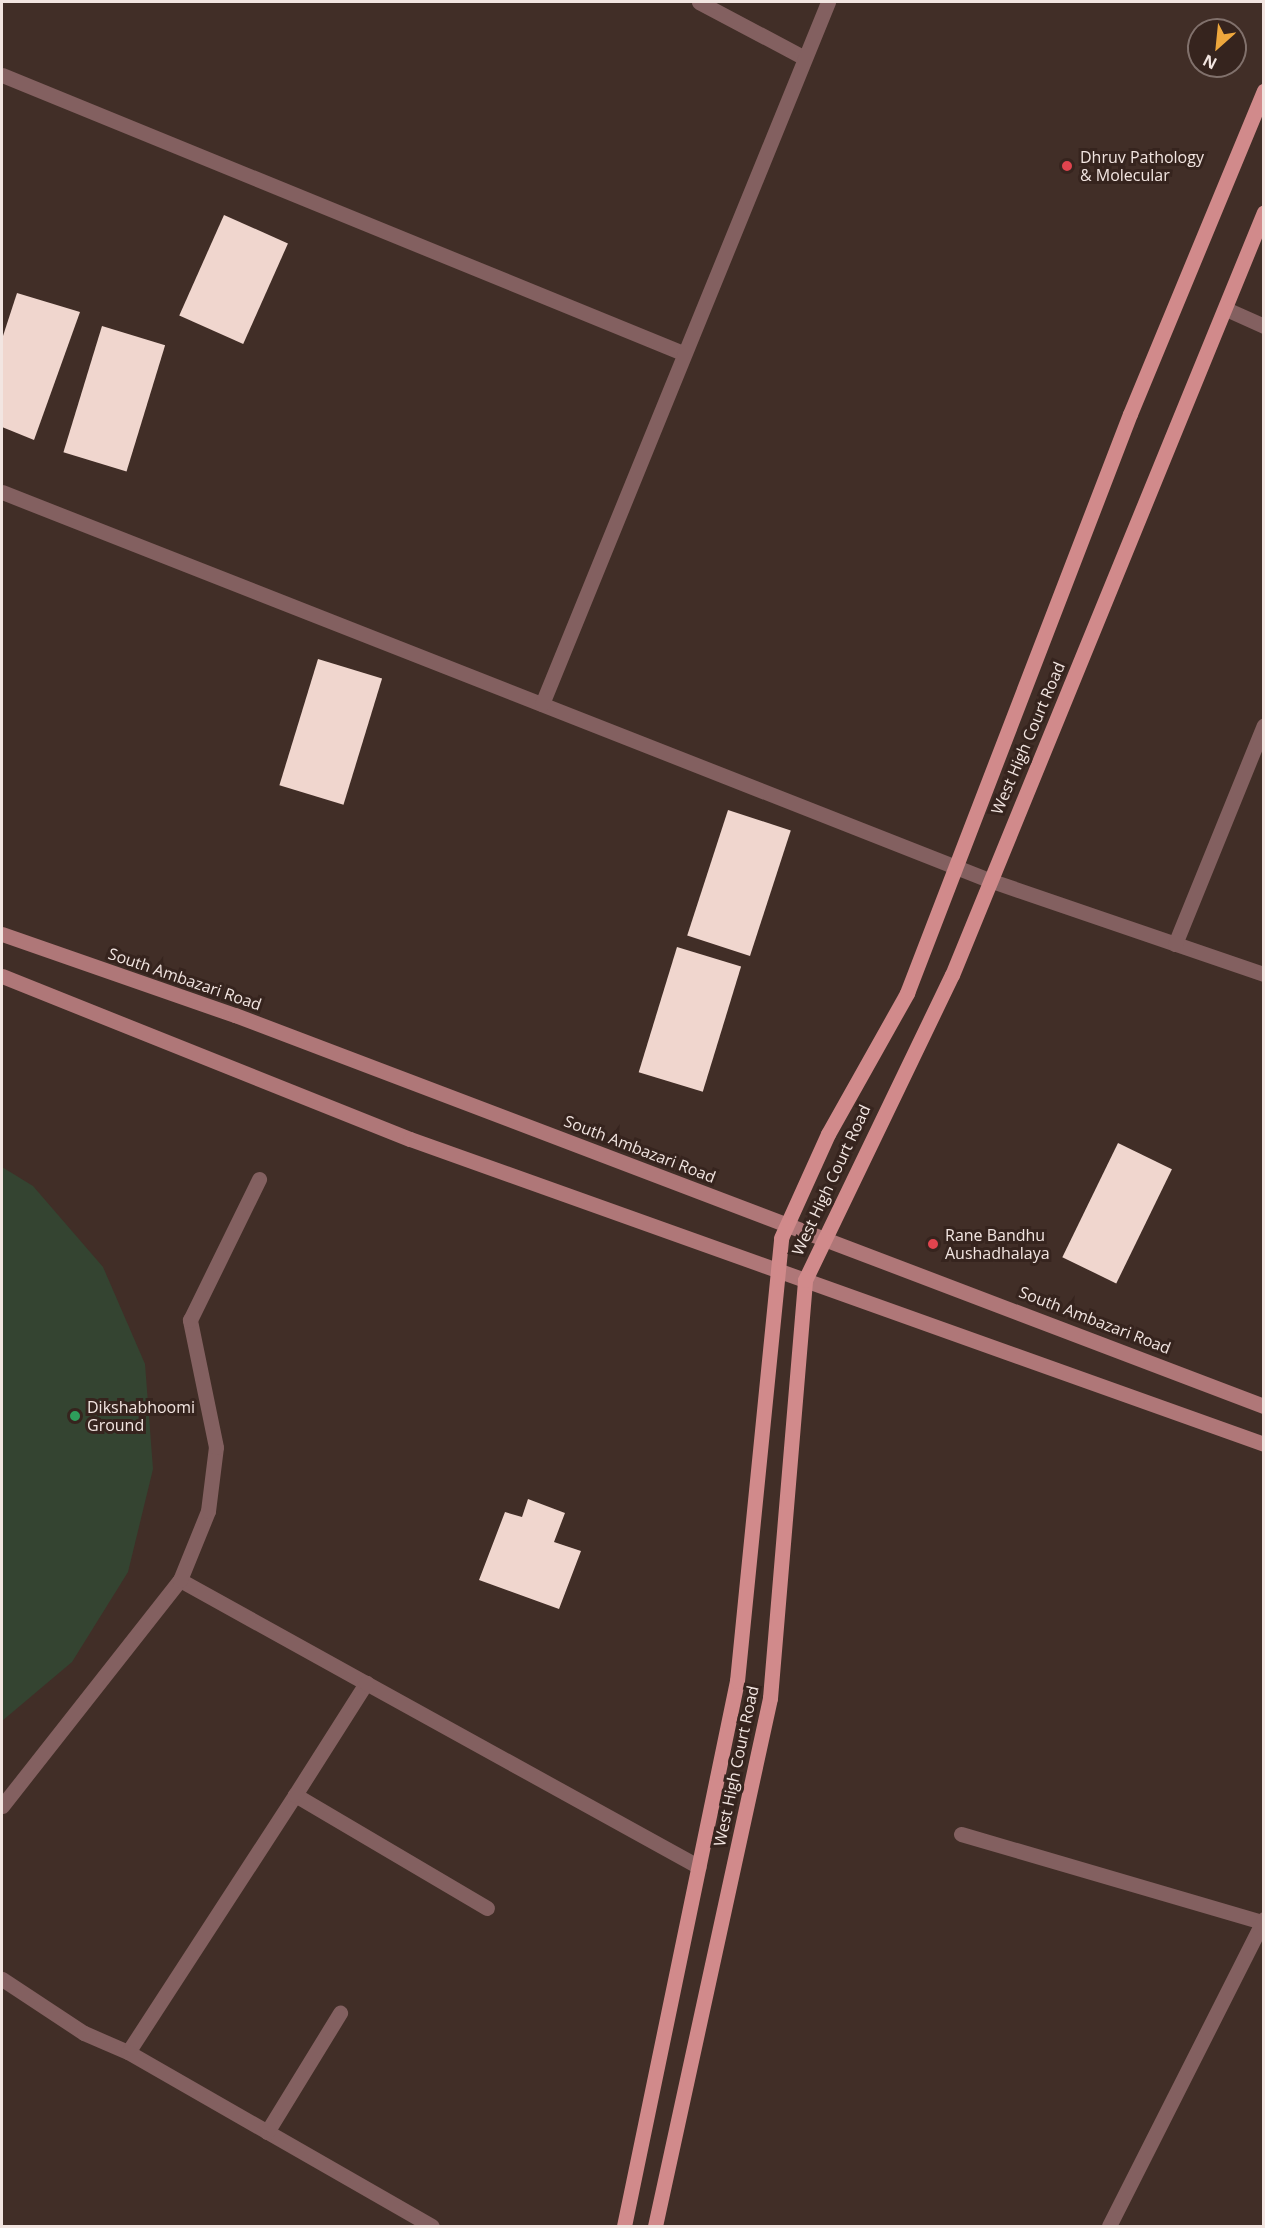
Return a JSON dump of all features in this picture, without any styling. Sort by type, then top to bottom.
[{"type":"main road","name":"West High Court Road","points":[[624,2226],[737,1681],[781,1238],[828,1134],[908,993],[1113,458],[1263,92]]},
{"type":"main road","name":"West High Court Road","points":[[655,2226],[770,1698],[805,1280],[822,1237],[952,975],[989,880],[1226,309],[1263,212]]},
{"type":"main road","name":"South Ambazari Road","points":[[2,934],[235,1015],[787,1223],[1263,1406]]},
{"type":"main road","points":[[2,976],[410,1139],[1263,1443]]},
{"type":"street","points":[[699,2],[801,56]]},
{"type":"street","points":[[542,704],[801,56],[828,2]]},
{"type":"street","points":[[2,75],[682,353]]},
{"type":"street","points":[[1226,309],[1263,326]]},
{"type":"street","points":[[2,492],[989,880],[1263,974]]},
{"type":"street","points":[[1175,944],[1263,725]]},
{"type":"street","points":[[2,1806],[180,1580],[207,1511],[216,1447],[190,1320],[259,1179]]},
{"type":"street","points":[[180,1580],[699,1868]]},
{"type":"street","points":[[128,2052],[366,1683]]},
{"type":"street","points":[[294,1795],[488,1908]]},
{"type":"street","points":[[961,1834],[1263,1921],[1109,2226]]},
{"type":"street","points":[[2,1979],[84,2033],[128,2052],[432,2226]]},
{"type":"street","points":[[267,2132],[340,2013]]},
{"type":"green space","name":"Dikshabhoomi Ground","points":[[2,1167],[33,1186],[103,1267],[145,1364],[153,1469],[128,1572],[72,1662],[2,1721]]},
{"type":"building","points":[[224,215],[288,243],[243,344],[179,315]]},
{"type":"building","points":[[17,293],[80,312],[34,440],[2,427],[2,339]]},
{"type":"building","points":[[102,326],[165,345],[127,472],[63,452]]},
{"type":"building","points":[[318,659],[382,679],[343,805],[279,785]]},
{"type":"building","points":[[728,810],[791,830],[750,956],[687,936]]},
{"type":"building","points":[[677,947],[741,967],[703,1092],[639,1072]]},
{"type":"building","points":[[1118,1143],[1172,1169],[1116,1283],[1062,1257]]},
{"type":"building","points":[[528,1499],[565,1513],[554,1542],[581,1551],[559,1609],[479,1580],[505,1512],[522,1517]]},
{"type":"place","name":"Dhruv Pathology & Molecular","points":[[1067,166]]},
{"type":"place","name":"Rane Bandhu Aushadhalaya","points":[[933,1244]]},
{"type":"place","name":"Dikshabhoomi Ground","points":[[75,1416]]}]
